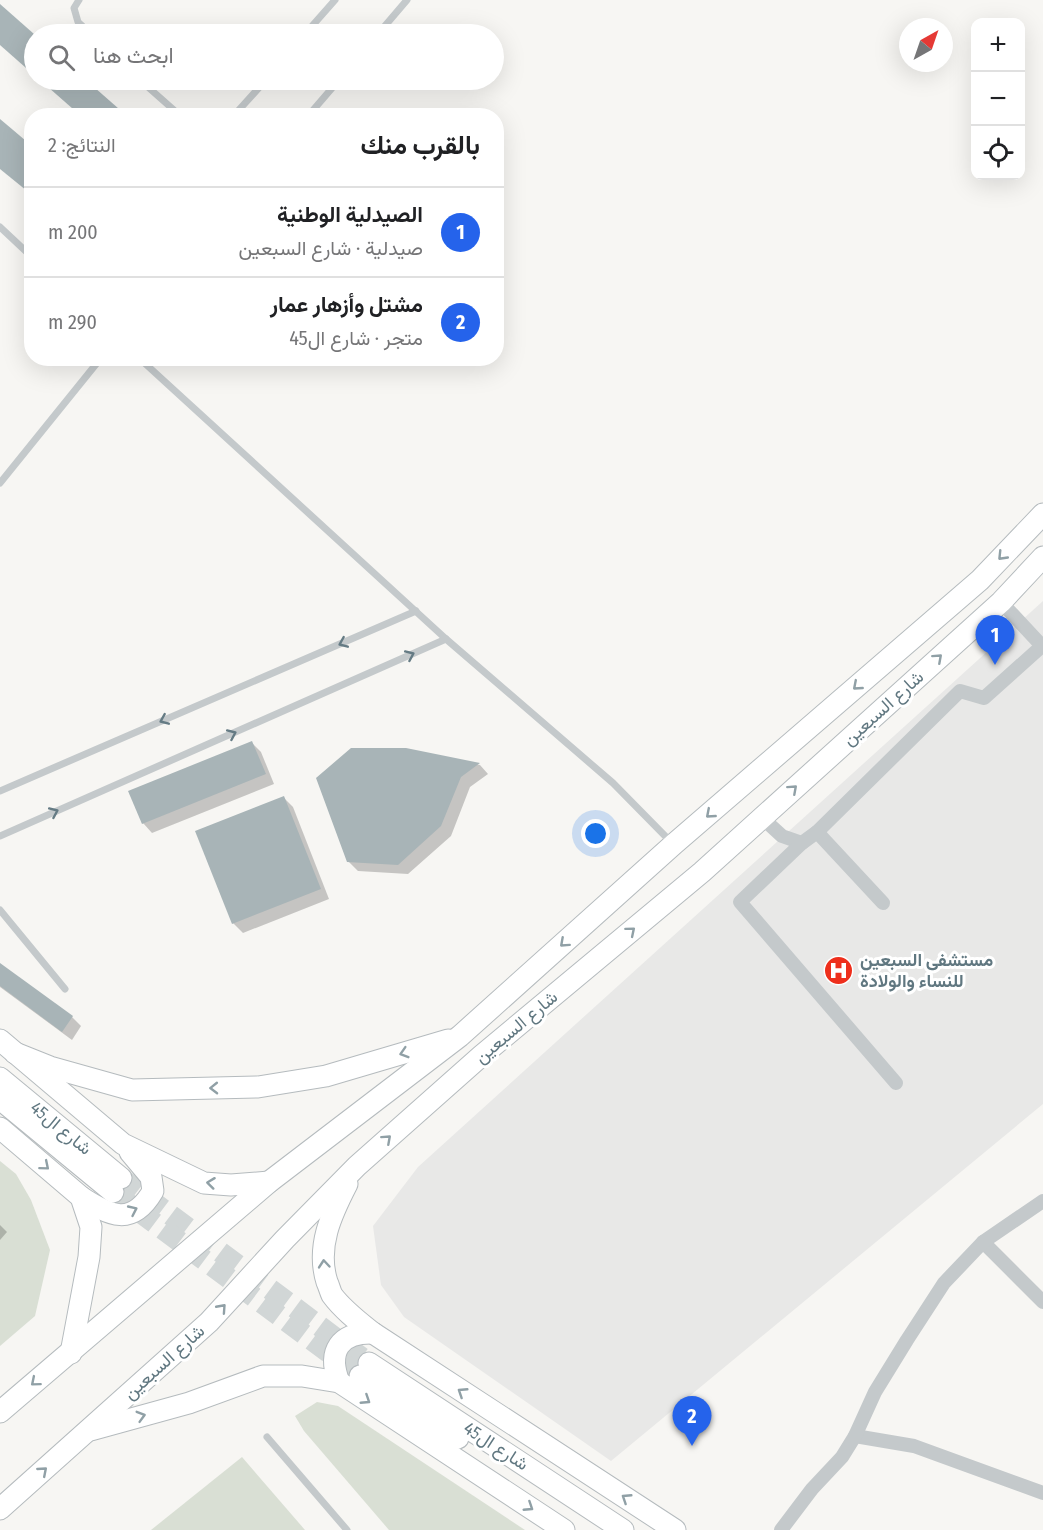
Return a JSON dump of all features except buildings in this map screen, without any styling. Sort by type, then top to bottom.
[{"type":"main road","name":"شارع السبعين","points":[[0,1412],[269,1182],[460,1036],[674,844],[980,580],[1043,514]]},
{"type":"main road","name":"شارع السبعين","points":[[0,1509],[209,1322],[285,1239],[357,1166],[481,1056],[702,872],[1001,602],[1043,557]]},
{"type":"main road","points":[[7,1046],[50,1067],[132,1090],[258,1087],[326,1076],[460,1036]]},
{"type":"main road","points":[[0,1128],[81,1197],[104,1212],[118,1215],[133,1212],[146,1204],[153,1191],[150,1177],[123,1144],[7,1046]]},
{"type":"main road","name":"شارع ال45","points":[[0,1078],[117,1185],[0,1099]]},
{"type":"main road","points":[[123,1144],[204,1183],[231,1185],[269,1182]]},
{"type":"main road","points":[[357,1166],[333,1213],[323,1242],[323,1268],[331,1293],[351,1315],[373,1333],[675,1530]]},
{"type":"main road","points":[[70,1353],[89,1257],[91,1227],[81,1197]]},
{"type":"main road","points":[[339,1382],[333,1367],[335,1352],[339,1346],[344,1340],[357,1333],[373,1333]]},
{"type":"main road","name":"شارع ال45","points":[[602,1530],[364,1369],[623,1530]]},
{"type":"main road","points":[[85,1432],[189,1403],[263,1376],[302,1376],[339,1382],[564,1530]]},
{"type":"street","points":[[896,1083],[740,902],[802,843],[817,832],[960,691],[984,698],[1042,647],[1001,602]]},
{"type":"street","points":[[761,817],[782,836],[802,843]]},
{"type":"street","points":[[817,832],[883,903]]},
{"type":"street","points":[[781,1530],[812,1489],[842,1457],[855,1436],[875,1392],[944,1283],[983,1242],[1043,1201]]},
{"type":"street","points":[[983,1242],[1043,1302]]},
{"type":"street","points":[[855,1436],[914,1446],[1043,1493]]},
{"type":"lane","points":[[79,0],[74,8],[80,24]]},
{"type":"lane","points":[[314,24],[335,0]]},
{"type":"lane","points":[[387,24],[407,0]]},
{"type":"lane","points":[[152,90],[173,108]]},
{"type":"lane","points":[[241,108],[257,90]]},
{"type":"lane","points":[[315,108],[330,90]]},
{"type":"lane","points":[[0,227],[24,250]]},
{"type":"lane","points":[[0,483],[95,366]]},
{"type":"lane","points":[[148,366],[446,639],[613,783],[674,844]]},
{"type":"lane","points":[[0,791],[416,611]]},
{"type":"lane","points":[[0,836],[446,639]]},
{"type":"lane","points":[[0,910],[65,989]]},
{"type":"lane","points":[[267,1437],[347,1530]]},
{"type":"shaded area","name":"مستشفى السبعين للنساء والولادة","points":[[1043,601],[1043,1104],[611,1461],[404,1317],[381,1285],[373,1226],[418,1167]]},
{"type":"shaded area","points":[[0,1161],[16,1174],[31,1200],[50,1250],[35,1316],[0,1346]]},
{"type":"shaded area","points":[[317,1402],[338,1406],[525,1530],[389,1530],[304,1431],[295,1416]]},
{"type":"shaded area","points":[[242,1457],[305,1530],[151,1530]]},
{"type":"tunnel","points":[[121,1178],[369,1363]]},
{"type":"tunnel","points":[[113,1192],[360,1376]]},
{"type":"place","name":"الصيدلية الوطنية","points":[[995,665]]},
{"type":"place","name":"مستشفى السبعين للنساء والولادة","points":[[839,970]]},
{"type":"place","name":"مشتل وأزهار عمار","points":[[692,1446]]}]
